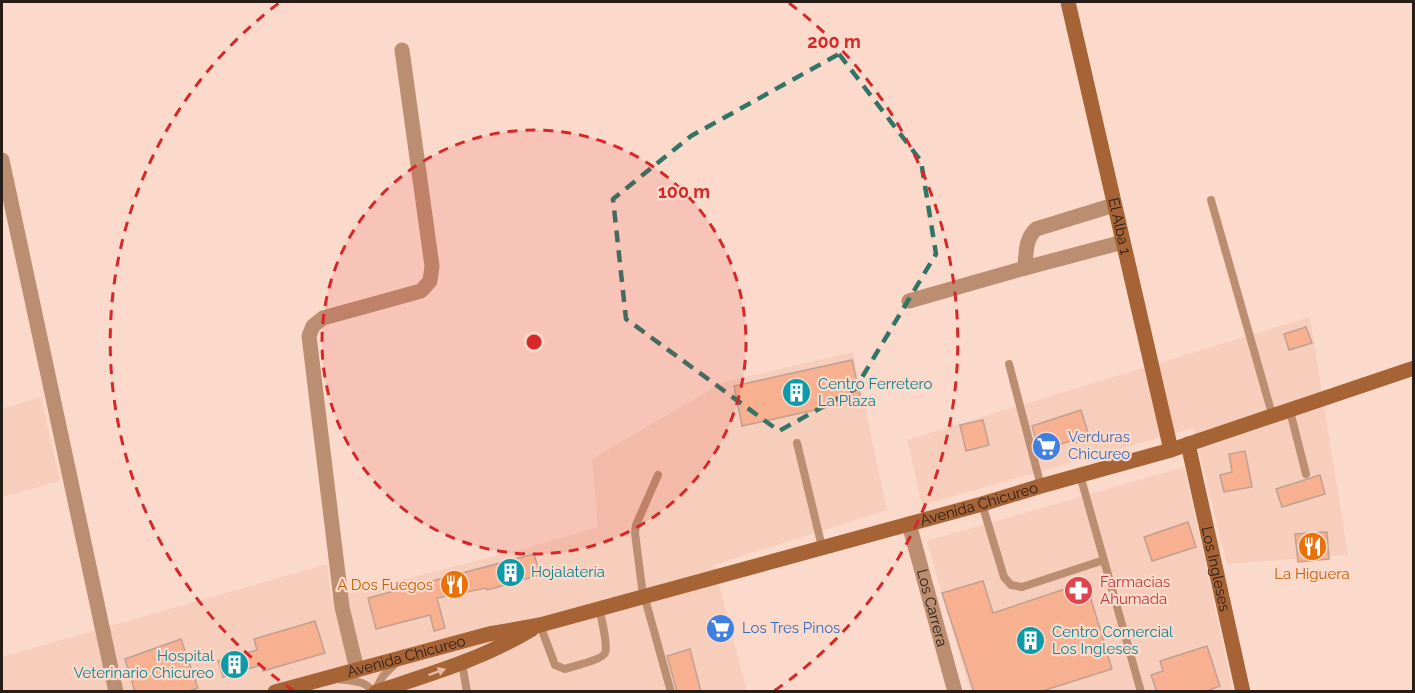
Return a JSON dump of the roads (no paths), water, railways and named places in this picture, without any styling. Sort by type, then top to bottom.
[{"type":"main road","name":"El Alba 1","points":[[1068,2],[1171,450]]},
{"type":"main road","name":"Avenida Chicureo","points":[[275,692],[489,634],[540,625],[982,504],[1171,450],[1413,368]]},
{"type":"main road","name":"Los Ingleses","points":[[1188,444],[1243,692]]},
{"type":"main road","name":"Avenida Chicureo","points":[[374,692],[407,687],[498,648],[540,625]]},
{"type":"street","points":[[357,670],[342,607],[309,336],[313,326],[323,318],[421,291],[430,281],[432,266],[402,50]]},
{"type":"street","points":[[2,160],[116,692]]},
{"type":"street","points":[[1025,268],[1029,237],[1036,229],[1114,205]]},
{"type":"street","points":[[909,301],[1123,242]]},
{"type":"street","name":"Los Carrera","points":[[909,524],[955,692]]},
{"type":"lane","points":[[1211,200],[1274,416]]},
{"type":"lane","points":[[1009,364],[1041,486]]},
{"type":"lane","points":[[1290,411],[1306,474]]},
{"type":"lane","points":[[797,443],[822,547]]},
{"type":"lane","points":[[658,475],[636,525],[635,533],[644,595],[671,692]]},
{"type":"lane","points":[[1080,475],[1142,692]]},
{"type":"lane","points":[[982,504],[1004,577],[1011,585],[1022,586],[1104,560]]},
{"type":"lane","points":[[540,625],[555,665],[565,669],[601,658],[605,653],[606,646],[599,608]]},
{"type":"lane","points":[[326,678],[357,681],[370,686],[374,692],[383,676],[399,659]]},
{"type":"lane","points":[[462,663],[467,692]]},
{"type":"place","name":"Centro Ferretero La Plaza","points":[[797,393]]},
{"type":"place","name":"Verduras Chicureo","points":[[1047,446]]},
{"type":"place","name":"La Higuera","points":[[1312,547]]},
{"type":"place","name":"Hojalatería","points":[[510,572]]},
{"type":"place","name":"A Dos Fuegos","points":[[454,585]]},
{"type":"place","name":"Farmacias Ahumada","points":[[1079,591]]},
{"type":"place","name":"Los Tres Pinos","points":[[721,628]]},
{"type":"place","name":"Centro Comercial Los Ingleses","points":[[1031,641]]},
{"type":"place","name":"Hospital Veterinario Chicureo","points":[[235,665]]}]
